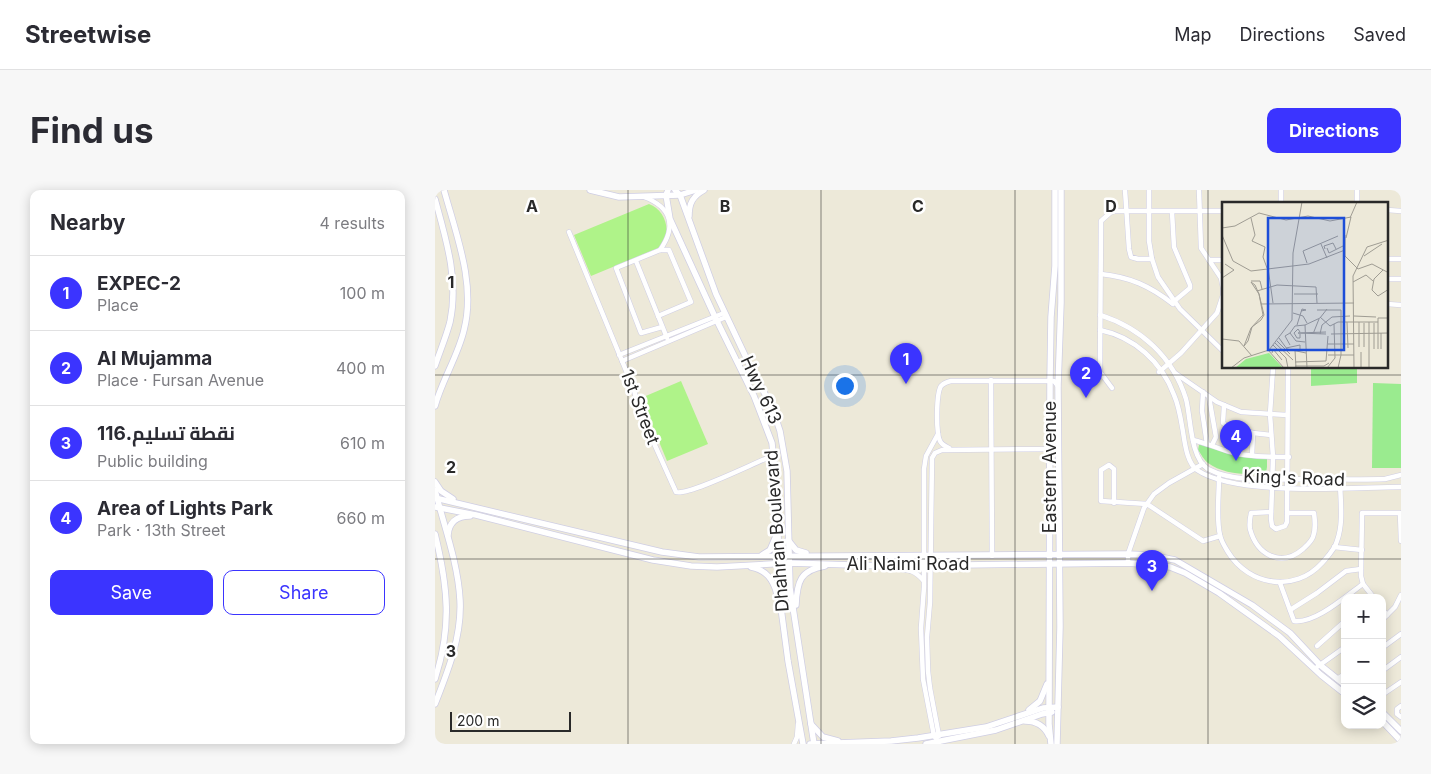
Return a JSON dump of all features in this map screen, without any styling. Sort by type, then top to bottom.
[{"type":"main road","points":[[435,406],[462,338],[468,305],[465,268],[444,190]]},
{"type":"main road","points":[[590,190],[619,197],[696,190]]},
{"type":"main road","points":[[689,220],[691,202],[694,197],[704,190]]},
{"type":"main road","name":"Eastern Avenue","points":[[1051,741],[1049,710],[1050,380],[1051,317],[1055,266],[1055,190]]},
{"type":"main road","name":"Eastern Avenue","points":[[1057,744],[1058,386],[1061,303],[1061,190]]},
{"type":"main road","name":"Hwy 613","points":[[677,192],[725,315],[773,407],[780,431],[787,470],[790,588],[812,744]]},
{"type":"main road","name":"Dhahran Boulevard","points":[[667,193],[670,219],[754,396],[772,443],[776,477],[781,608],[788,661],[803,744]]},
{"type":"main road","points":[[435,199],[451,261],[453,291],[450,320],[435,366]]},
{"type":"main road","points":[[435,482],[445,494],[465,504]]},
{"type":"main road","points":[[435,490],[437,507],[448,542],[458,585],[460,614],[456,646],[435,704]]},
{"type":"main road","name":"Ali Naimi Road","points":[[436,498],[662,552],[699,557],[753,557],[789,563],[884,566],[1128,563],[1170,567],[1219,592],[1279,636],[1335,682],[1341,689]]},
{"type":"main road","name":"Ali Naimi Road","points":[[437,507],[653,560],[705,567],[741,565],[779,560],[789,556],[1150,555],[1175,560],[1252,605],[1290,633],[1317,667]]},
{"type":"main road","points":[[448,542],[449,531],[455,520],[464,516],[476,516]]},
{"type":"main road","points":[[753,557],[764,555],[770,550],[775,542],[778,529]]},
{"type":"main road","points":[[435,536],[445,580],[447,615],[443,650],[435,679]]},
{"type":"main road","points":[[788,539],[796,550],[817,556]]},
{"type":"main road","points":[[795,620],[797,586],[803,576],[818,567],[841,564]]},
{"type":"main road","points":[[741,565],[762,570],[771,578],[776,588],[781,608]]},
{"type":"main road","points":[[926,744],[940,743],[987,733],[1020,719],[1040,701],[1050,672]]},
{"type":"main road","name":"Ali Naimi Road","points":[[1335,682],[1342,684]]},
{"type":"main road","points":[[812,744],[903,740],[987,727],[1058,709]]},
{"type":"main road","points":[[1386,716],[1400,729]]},
{"type":"main road","points":[[1020,719],[1040,724],[1051,741]]},
{"type":"main road","points":[[810,722],[823,736],[850,743]]},
{"type":"main road","points":[[1386,726],[1401,740]]},
{"type":"street","points":[[1125,190],[1131,257],[1152,259]]},
{"type":"street","points":[[1149,190],[1148,212],[1152,259],[1158,277],[1173,302]]},
{"type":"street","points":[[1199,190],[1201,248],[1221,278],[1222,283]]},
{"type":"street","points":[[642,196],[655,201],[670,219],[668,236],[660,250]]},
{"type":"street","points":[[1112,388],[1100,372],[1101,221],[1111,212],[1115,211],[1222,212]]},
{"type":"street","points":[[1173,212],[1175,247],[1190,285],[1190,288],[1173,302]]},
{"type":"street","name":"1st Street","points":[[569,232],[634,390],[639,410],[676,492],[681,494],[698,488],[765,459]]},
{"type":"street","points":[[658,316],[691,302],[669,250],[660,250],[616,268],[641,333],[663,327]]},
{"type":"street","points":[[1209,260],[1222,260]]},
{"type":"street","points":[[636,261],[669,342]]},
{"type":"street","points":[[1101,274],[1117,276],[1150,287],[1173,302],[1222,350]]},
{"type":"street","points":[[1150,287],[1156,282],[1158,277]]},
{"type":"street","points":[[1160,371],[1181,354],[1217,313],[1222,304]]},
{"type":"street","points":[[622,361],[669,342],[725,315]]},
{"type":"street","points":[[1100,315],[1132,328],[1146,338],[1169,363],[1185,397],[1198,459],[1203,464],[1169,483],[1154,494],[1138,524],[1128,554],[1128,563]]},
{"type":"street","points":[[619,355],[666,336],[717,319]]},
{"type":"street","points":[[1100,330],[1120,336],[1139,346],[1169,382],[1175,397],[1189,459],[1195,469]]},
{"type":"street","points":[[1273,369],[1270,414],[1273,457],[1271,512],[1272,526],[1276,529],[1285,526],[1287,522],[1289,457],[1287,414],[1288,369]]},
{"type":"street","points":[[1174,372],[1217,402],[1241,412],[1287,414]]},
{"type":"street","points":[[991,380],[991,556]]},
{"type":"street","points":[[953,450],[941,443],[938,434],[938,396],[941,386],[951,381],[1050,380],[1054,381],[1058,386]]},
{"type":"street","points":[[1203,392],[1202,407],[1210,444]]},
{"type":"street","points":[[1209,397],[1216,437],[1210,444]]},
{"type":"street","points":[[1202,407],[1211,406],[1217,402]]},
{"type":"street","points":[[1224,405],[1223,423],[1227,426],[1253,433],[1271,434]]},
{"type":"street","points":[[1252,455],[1253,433]]},
{"type":"street","points":[[937,735],[928,671],[925,462],[938,434]]},
{"type":"street","points":[[1193,440],[1210,444],[1226,451],[1252,455],[1289,457]]},
{"type":"street","points":[[927,556],[932,458],[938,451],[1050,449],[1055,448],[1058,444]]},
{"type":"street","name":"King's Road","points":[[1203,464],[1219,474],[1245,478],[1385,479],[1401,475]]},
{"type":"street","points":[[1114,503],[1114,469],[1109,465],[1101,470],[1101,501],[1114,503],[1147,504],[1203,541],[1219,536]]},
{"type":"street","name":"King's Road","points":[[1195,469],[1219,480],[1242,485],[1340,489],[1400,487]]},
{"type":"street","points":[[1219,474],[1219,536],[1233,560],[1249,574],[1271,583],[1280,583],[1306,576],[1319,567],[1329,556],[1337,541],[1340,526],[1340,479]]},
{"type":"street","points":[[1271,512],[1251,513],[1249,527],[1255,541],[1262,550],[1275,558],[1297,555],[1313,538],[1315,527],[1314,514],[1287,513]]},
{"type":"street","points":[[1371,594],[1363,584],[1361,569],[1362,513],[1400,513],[1401,541]]},
{"type":"street","points":[[1334,547],[1362,550]]},
{"type":"street","points":[[927,565],[921,628],[923,679],[940,743]]},
{"type":"street","points":[[884,566],[917,573],[924,581]]},
{"type":"street","points":[[1290,610],[1346,572],[1361,569]]},
{"type":"street","points":[[1280,583],[1294,621],[1306,621],[1316,616],[1363,584]]},
{"type":"street","points":[[1387,615],[1395,607],[1401,596]]},
{"type":"street","points":[[1317,646],[1341,625]]},
{"type":"street","points":[[1386,645],[1401,634]]},
{"type":"street","points":[[1317,667],[1341,650]]},
{"type":"street","points":[[1386,668],[1401,657]]},
{"type":"street","points":[[1335,682],[1341,677]]},
{"type":"street","points":[[1386,692],[1401,682]]},
{"type":"street","points":[[1401,706],[1397,709],[1397,714],[1401,717]]},
{"type":"street","points":[[795,744],[798,720]]},
{"type":"green space","points":[[649,204],[660,212],[665,221],[667,230],[661,247],[591,276],[574,235]]},
{"type":"green space","points":[[1311,369],[1357,369],[1357,383],[1311,386]]},
{"type":"green space","points":[[681,381],[708,444],[667,461],[641,398]]},
{"type":"green space","points":[[1373,383],[1401,384],[1401,468],[1372,468]]},
{"type":"green space","points":[[1199,445],[1267,459],[1266,473],[1244,474],[1221,470],[1205,460],[1198,450]]},
{"type":"place","name":"EXPEC-2","points":[[906,384]]},
{"type":"place","name":"Al Mujamma","points":[[1086,398]]},
{"type":"place","name":"Area of Lights Park","points":[[1236,461]]},
{"type":"place","name":"نقطة تسليم.116","points":[[1152,591]]}]
